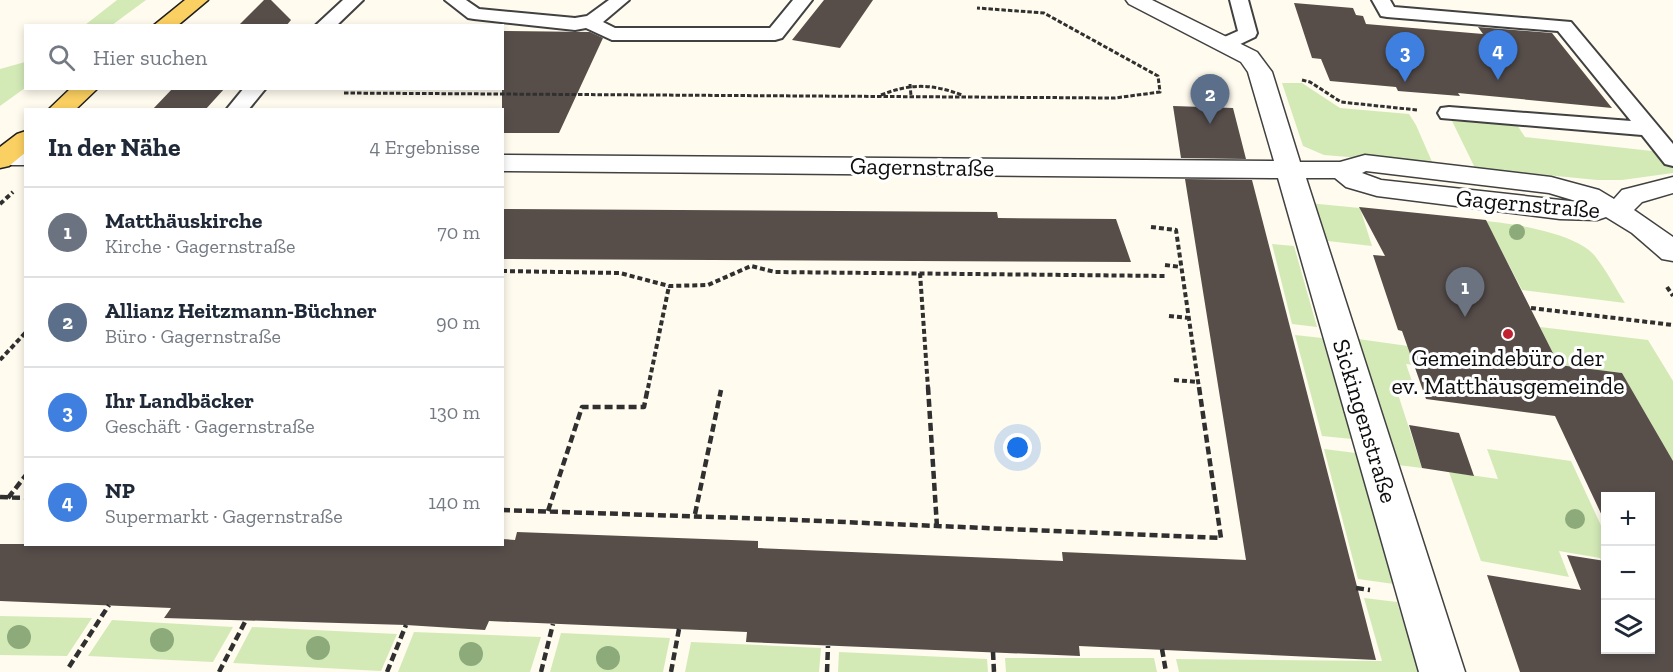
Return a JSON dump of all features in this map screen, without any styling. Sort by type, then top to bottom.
[{"type":"main road","points":[[166,24],[198,0]]},
{"type":"main road","points":[[62,108],[84,90]]},
{"type":"main road","points":[[7,158],[24,141]]},
{"type":"street","points":[[1136,0],[1227,43],[1249,57],[1260,72]]},
{"type":"street","name":"Sickingenstraße","points":[[1260,72],[1442,672]]},
{"type":"street","name":"Gagernstraße","points":[[504,163],[1341,170],[1356,181],[1377,188],[1560,210],[1617,212]]},
{"type":"street","points":[[1673,185],[1632,196],[1617,212],[1642,227],[1673,252]]},
{"type":"lane","points":[[326,24],[354,0]]},
{"type":"lane","points":[[454,0],[468,20],[575,24],[589,22],[601,16],[620,0]]},
{"type":"lane","points":[[589,22],[612,34],[775,34],[803,0]]},
{"type":"lane","points":[[1227,43],[1248,33],[1239,0]]},
{"type":"lane","points":[[1381,0],[1387,12],[1564,26],[1673,159]]},
{"type":"lane","points":[[238,108],[254,90]]},
{"type":"lane","points":[[1449,113],[1648,129]]},
{"type":"path","points":[[344,93],[1115,98],[1160,92],[1158,76],[1044,13],[977,8]]},
{"type":"path","points":[[1260,72],[1310,82],[1341,102],[1449,113]]},
{"type":"path","points":[[877,96],[910,84],[939,86],[967,97]]},
{"type":"path","points":[[910,84],[911,96]]},
{"type":"path","points":[[0,204],[13,192]]},
{"type":"path","points":[[504,510],[695,514],[937,527],[1221,538],[1176,230],[1151,227]]},
{"type":"path","points":[[1165,265],[1181,267]]},
{"type":"path","points":[[504,271],[620,273],[669,286],[708,285],[751,266],[775,272],[1166,276]]},
{"type":"path","points":[[920,273],[937,527]]},
{"type":"path","points":[[1665,284],[1673,296]]},
{"type":"path","points":[[548,511],[582,407],[644,408],[669,286]]},
{"type":"path","points":[[1531,308],[1673,325]]},
{"type":"path","points":[[1169,316],[1189,318]]},
{"type":"path","points":[[0,360],[24,334]]},
{"type":"path","points":[[1174,380],[1198,382]]},
{"type":"path","points":[[695,514],[721,390]]},
{"type":"path","points":[[8,498],[24,478]]},
{"type":"path","points":[[0,497],[24,498]]},
{"type":"path","points":[[69,667],[109,606]]},
{"type":"path","points":[[219,672],[246,620]]},
{"type":"path","points":[[541,672],[553,624]]},
{"type":"path","points":[[387,672],[406,625]]},
{"type":"path","points":[[671,672],[679,629]]},
{"type":"path","points":[[826,672],[828,646]]},
{"type":"path","points":[[1162,649],[1167,672]]},
{"type":"path","points":[[993,652],[994,672]]},
{"type":"green space","points":[[117,0],[146,0],[113,24],[86,24]]},
{"type":"green space","points":[[24,62],[24,89],[0,106],[0,69]]},
{"type":"green space","points":[[1282,83],[1302,83],[1340,108],[1409,114],[1433,164],[1324,155],[1303,146]]},
{"type":"green space","points":[[1452,121],[1517,125],[1525,137],[1661,152],[1673,168],[1673,173],[1622,180],[1597,180],[1475,168]]},
{"type":"green space","points":[[1308,203],[1360,208],[1372,246],[1319,240]]},
{"type":"green space","points":[[1486,221],[1544,231],[1574,241],[1586,248],[1599,261],[1625,303],[1522,290]]},
{"type":"green space","points":[[1272,244],[1294,246],[1317,327],[1292,324]]},
{"type":"green space","points":[[1540,327],[1648,340],[1673,381],[1673,461],[1622,373],[1559,365]]},
{"type":"green space","points":[[1295,335],[1322,338],[1352,439],[1322,436]]},
{"type":"green space","points":[[1351,338],[1408,346],[1414,365],[1406,364],[1414,387],[1395,385],[1422,468],[1390,464]]},
{"type":"green space","points":[[1324,449],[1356,453],[1394,584],[1358,579]]},
{"type":"green space","points":[[1487,449],[1571,461],[1601,525],[1601,560],[1600,558],[1559,551],[1569,577],[1481,561],[1449,472],[1498,479]]},
{"type":"green space","points":[[1364,598],[1397,602],[1419,672],[1179,672],[1176,659],[1382,661]]},
{"type":"green space","points":[[0,616],[92,618],[67,656],[0,655]]},
{"type":"green space","points":[[112,620],[233,627],[213,662],[88,656]]},
{"type":"green space","points":[[252,627],[397,634],[381,671],[233,663]]},
{"type":"green space","points":[[414,632],[541,637],[530,672],[398,672]]},
{"type":"green space","points":[[561,633],[670,638],[663,672],[550,672]]},
{"type":"green space","points":[[691,642],[821,648],[819,672],[685,672]]},
{"type":"green space","points":[[839,652],[987,659],[988,672],[838,672]]},
{"type":"green space","points":[[1005,658],[1154,658],[1157,672],[1006,672]]},
{"type":"building","points":[[264,0],[271,0],[291,20],[288,24],[240,24]]},
{"type":"building","points":[[824,0],[873,0],[840,48],[792,40]]},
{"type":"building","points":[[1294,3],[1353,8],[1356,15],[1363,16],[1366,24],[1483,34],[1478,27],[1552,33],[1612,108],[1458,93],[1460,96],[1398,91],[1396,87],[1330,81],[1321,59],[1312,58]]},
{"type":"building","points":[[504,31],[590,32],[603,38],[559,133],[504,133],[504,108],[502,108]]},
{"type":"building","points":[[171,90],[223,90],[207,108],[154,108]]},
{"type":"building","points":[[1173,106],[1233,108],[1246,159],[1181,158]]},
{"type":"building","points":[[1185,179],[1252,180],[1376,660],[1079,646],[1080,656],[746,642],[747,632],[489,621],[485,630],[406,625],[164,618],[171,608],[0,601],[0,544],[24,544],[24,546],[504,546],[504,539],[515,540],[517,532],[758,541],[758,548],[1063,561],[1062,552],[1246,560]]},
{"type":"building","points":[[1359,207],[1486,220],[1559,365],[1622,373],[1673,461],[1673,672],[1520,672],[1487,575],[1581,590],[1567,555],[1601,560],[1601,654],[1655,654],[1655,492],[1601,492],[1601,514],[1555,416],[1426,399],[1402,331],[1398,330],[1373,255],[1385,256]]},
{"type":"building","points":[[504,209],[997,212],[998,218],[1116,219],[1131,262],[504,259]]},
{"type":"building","points":[[1409,425],[1459,433],[1474,476],[1422,468]]},
{"type":"place","name":"NP","points":[[1498,80]]},
{"type":"place","name":"Ihr Landbäcker","points":[[1405,82]]},
{"type":"place","name":"Allianz Heitzmann-Büchner","points":[[1210,124]]},
{"type":"place","name":"Matthäuskirche","points":[[1465,317]]},
{"type":"place","name":"Gemeindebüro der ev. Matthäusgemeinde","points":[[1508,334]]}]
